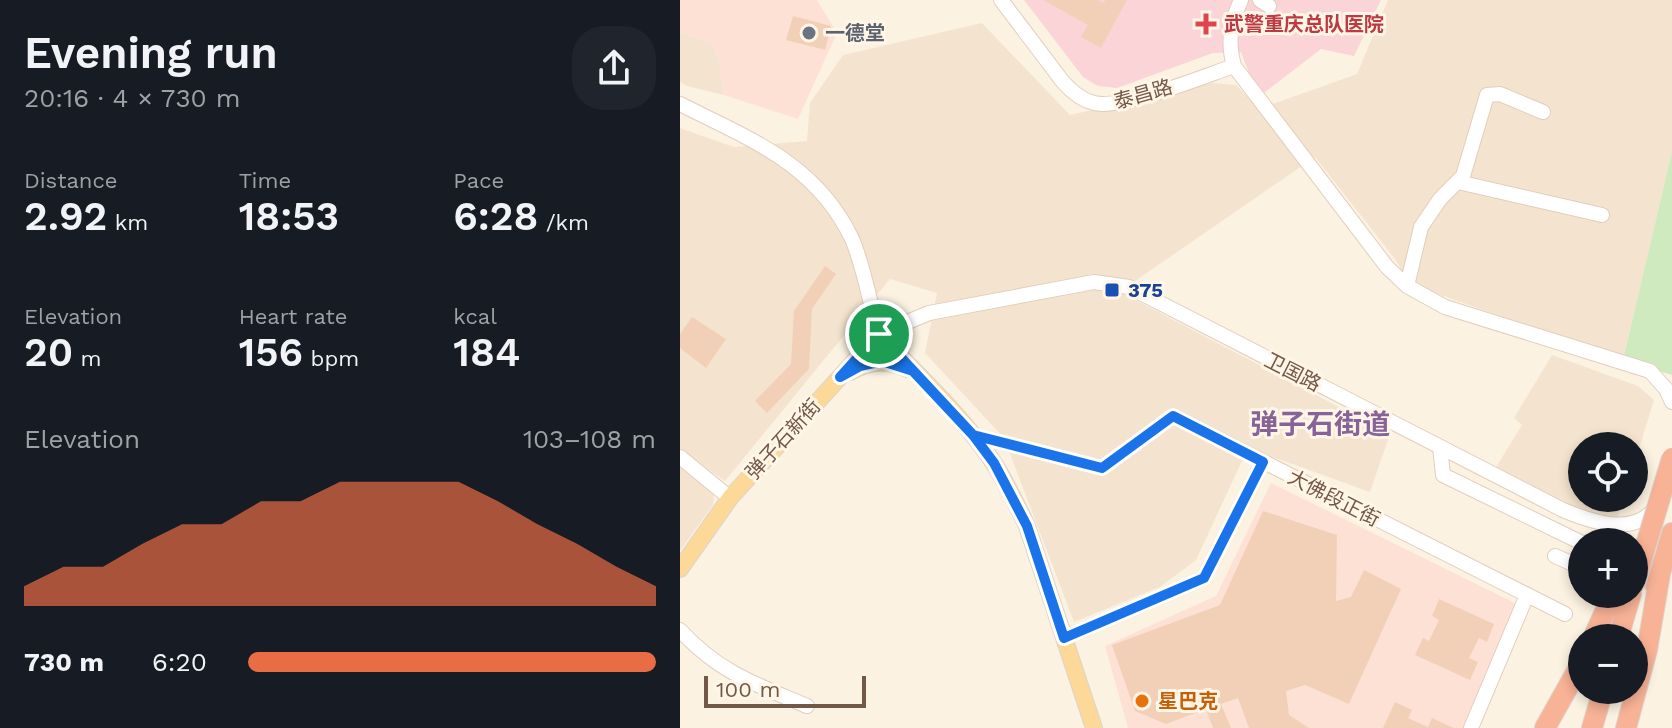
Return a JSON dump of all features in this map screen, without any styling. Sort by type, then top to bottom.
[{"type":"highway","points":[[1642,528],[1672,458]]},
{"type":"highway","points":[[1648,538],[1672,458]]},
{"type":"highway","points":[[1647,624],[1672,533]]},
{"type":"highway","points":[[1545,728],[1568,687]]},
{"type":"highway","points":[[1592,728],[1599,704]]},
{"type":"highway","points":[[1615,728],[1622,704]]},
{"type":"highway","points":[[1626,728],[1630,704]]},
{"type":"main road","points":[[879,334],[973,435],[994,463],[1027,526],[1094,728]]},
{"type":"main road","name":"弹子石新街","points":[[680,569],[730,498],[879,334]]},
{"type":"main road","points":[[840,377],[860,366],[882,361],[913,371]]},
{"type":"street","name":"泰昌路","points":[[1001,0],[1063,82],[1071,91],[1092,103],[1116,104],[1234,66]]},
{"type":"street","points":[[1241,0],[1229,37],[1229,52],[1234,66],[1387,267],[1407,286],[1445,307],[1650,371],[1666,389],[1672,402]]},
{"type":"street","points":[[1407,286],[1421,227],[1440,199],[1463,176],[1487,95],[1500,94],[1543,112]]},
{"type":"street","points":[[680,104],[778,153],[803,173],[825,197],[853,240],[879,334]]},
{"type":"street","points":[[1458,182],[1602,215]]},
{"type":"street","name":"卫国路","points":[[879,334],[929,313],[1094,282],[1111,283],[1129,287],[1588,520],[1610,524],[1635,523],[1654,510],[1672,472]]},
{"type":"street","name":"大佛段正街","points":[[973,435],[1102,468],[1173,416],[1565,614]]},
{"type":"street","points":[[1440,447],[1443,475],[1568,536]]},
{"type":"street","points":[[680,457],[730,498]]},
{"type":"street","points":[[1064,638],[1204,578],[1263,462]]},
{"type":"street","points":[[1555,556],[1568,562]]},
{"type":"street","points":[[1471,728],[1527,595]]},
{"type":"street","points":[[680,630],[711,660],[730,673],[807,706]]},
{"type":"shaded area","points":[[680,0],[817,0],[837,33],[798,119],[724,95],[719,59],[712,44],[680,32]]},
{"type":"shaded area","name":"武警重庆总队医院","points":[[1024,0],[1381,0],[1354,56],[1321,49],[1264,93],[1249,73],[1241,52],[1213,53],[1117,88],[1098,86],[1083,77]]},
{"type":"shaded area","points":[[1388,0],[1672,0],[1672,151],[1623,360],[1427,290],[1404,275],[1395,259],[1315,157],[1135,281],[1126,295],[1390,434],[1370,492],[1248,448],[1196,560],[1160,587],[1074,622],[1004,438],[925,353],[937,293],[890,279],[725,481],[680,450],[680,128],[734,147],[807,141],[810,103],[843,55],[982,23],[1070,115],[1213,83],[1236,85],[1259,109],[1357,74]]},
{"type":"shaded area","points":[[680,32],[712,44],[719,59],[724,95],[680,82]]},
{"type":"shaded area","points":[[1552,355],[1638,386],[1654,400],[1644,432],[1568,432],[1568,510],[1493,472],[1522,425],[1514,418]]},
{"type":"shaded area","points":[[680,465],[714,495],[713,505],[680,551]]},
{"type":"shaded area","points":[[1271,483],[1527,609],[1476,728],[1128,728],[1105,646],[1216,596]]},
{"type":"shaded area","points":[[1573,512],[1620,512],[1616,523],[1603,527]]},
{"type":"green space","points":[[1672,151],[1672,375],[1623,360]]},
{"type":"building","points":[[1043,0],[1098,0],[1104,3],[1105,0],[1127,0],[1101,48],[1081,37],[1088,25]]},
{"type":"building","name":"一德堂","points":[[793,16],[831,26],[825,50],[786,40]]},
{"type":"building","points":[[825,266],[836,274],[812,309],[809,369],[767,413],[755,401],[791,364],[794,311]]},
{"type":"building","points":[[692,317],[726,339],[706,368],[680,348],[680,334]]},
{"type":"building","points":[[1263,511],[1337,535],[1336,601],[1351,597],[1364,570],[1401,589],[1349,704],[1305,685],[1286,691],[1289,715],[1309,728],[1249,728],[1238,698],[1221,704],[1231,728],[1213,728],[1206,709],[1166,724],[1135,711],[1112,645],[1220,605]]},
{"type":"building","points":[[1439,599],[1494,624],[1487,642],[1479,638],[1469,658],[1478,662],[1470,680],[1415,655],[1423,638],[1429,641],[1439,620],[1432,616]]},
{"type":"building","points":[[1395,702],[1412,710],[1408,718],[1428,727],[1432,718],[1454,728],[1383,728]]},
{"type":"place","name":"武警重庆总队医院","points":[[1206,24]]},
{"type":"place","name":"一德堂","points":[[809,33]]},
{"type":"place","name":"375","points":[[1112,290]]},
{"type":"place","name":"星巴克","points":[[1142,701]]},
{"type":"district","name":"弹子石街道","points":[[1320,424]]},
{"type":"route","points":[[879,334],[840,377],[860,366],[882,361],[913,371],[973,435],[994,463],[1027,526],[1064,638],[1204,578],[1263,462],[1173,416],[1102,468],[973,435],[879,334]]}]
